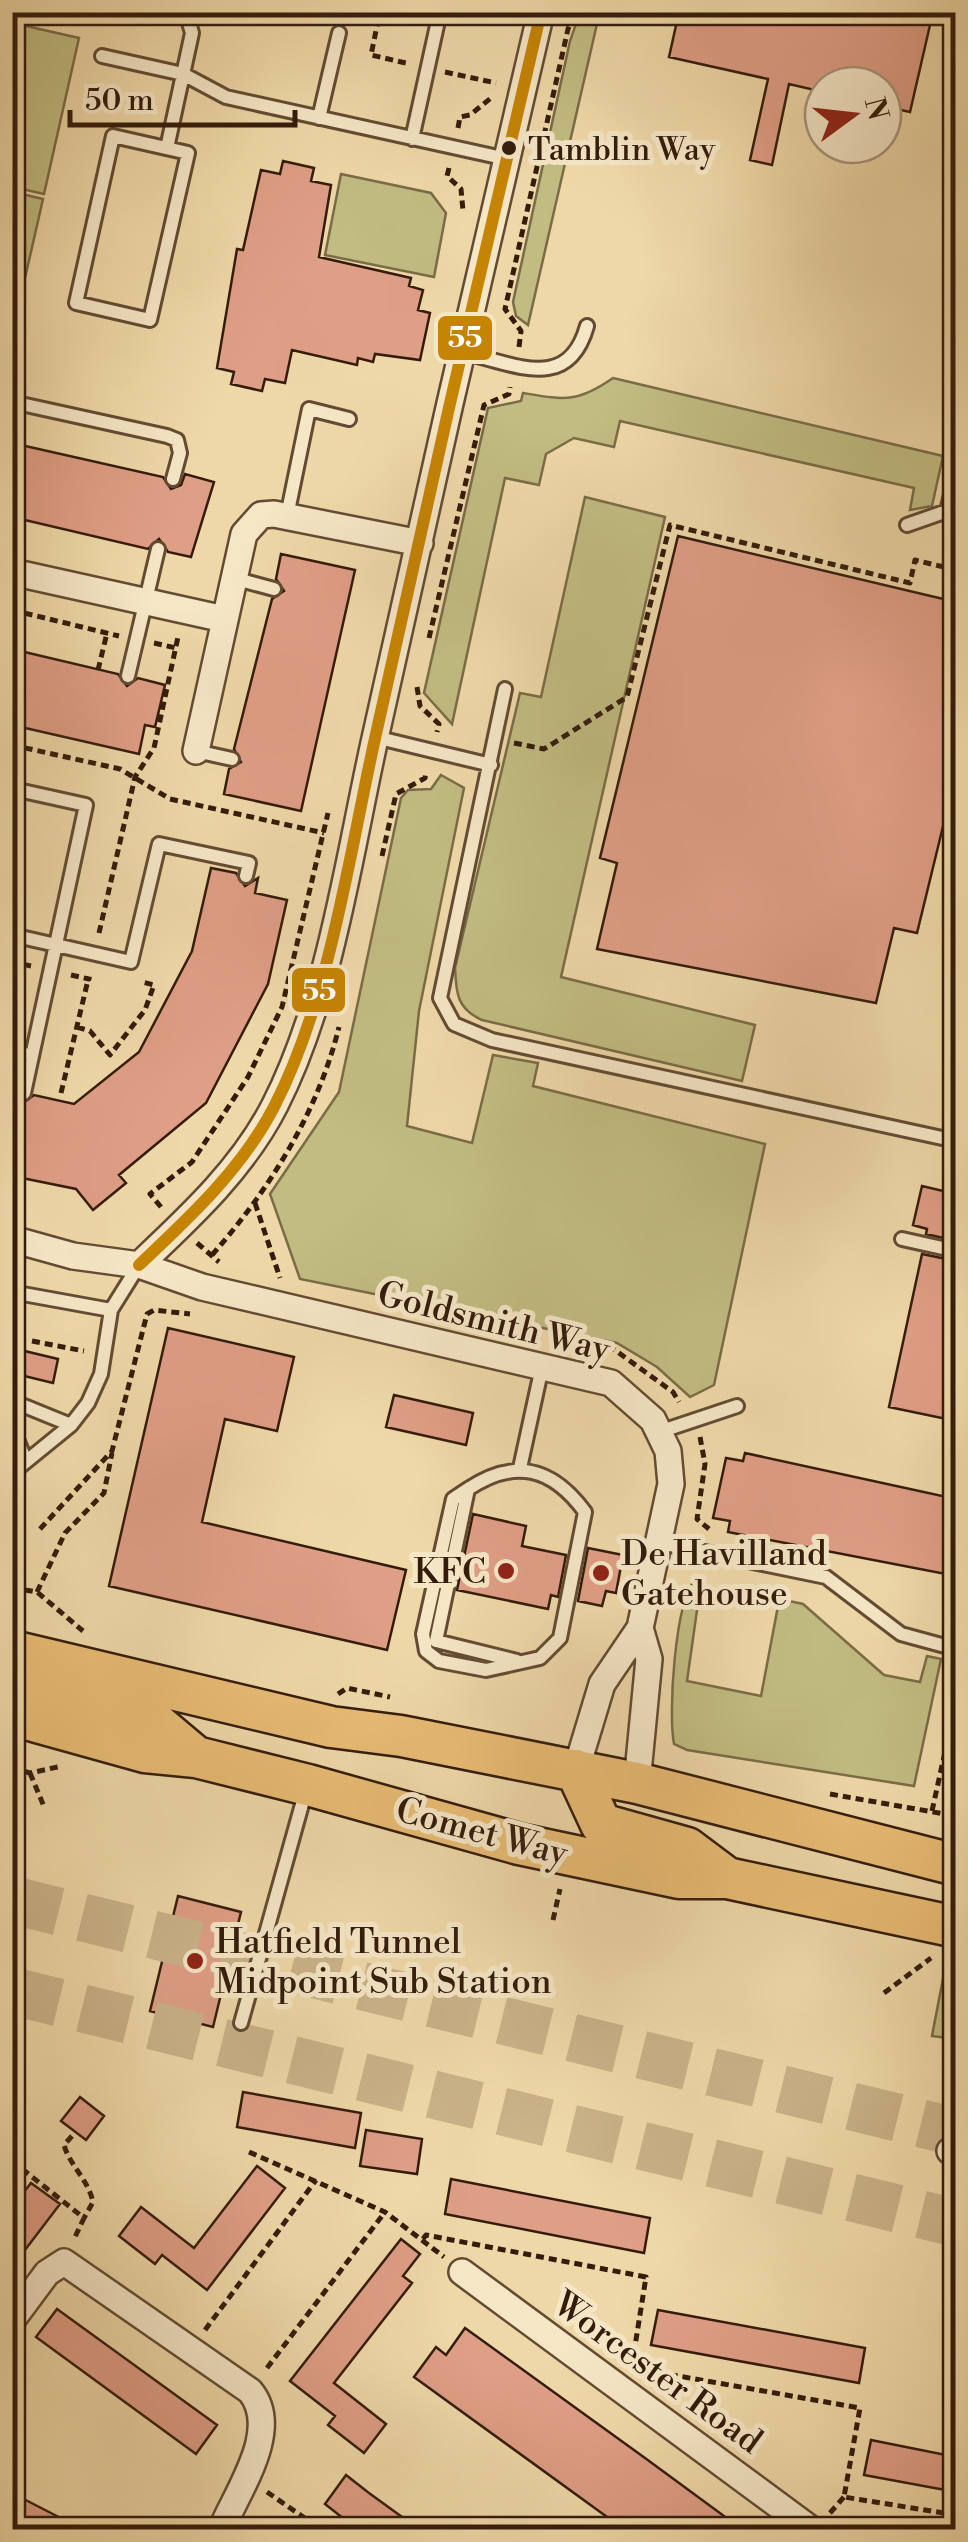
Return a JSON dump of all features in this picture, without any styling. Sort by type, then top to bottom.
[{"type":"main road","name":"Comet Way","points":[[12,1651],[331,1727],[401,1736],[636,1783],[956,1865]]},
{"type":"main road","points":[[12,1671],[24,1684],[152,1720],[196,1756]]},
{"type":"main road","name":"Comet Way","points":[[12,1715],[145,1752],[196,1756],[308,1784],[540,1848],[679,1878],[727,1878],[943,1942]]},
{"type":"main road","points":[[576,1770],[601,1824],[687,1848],[727,1878]]},
{"type":"main road","points":[[540,1848],[601,1824],[636,1783]]},
{"type":"street","points":[[139,1265],[195,1212],[246,1151],[274,1106],[302,1046],[541,12]]},
{"type":"street","points":[[196,751],[244,534],[252,522],[261,515],[287,516],[420,543]]},
{"type":"street","points":[[12,572],[224,619]]},
{"type":"street","name":"Goldsmith Way","points":[[12,1238],[63,1254],[139,1265],[208,1289],[610,1383],[632,1398],[659,1432],[668,1451],[671,1484],[640,1628],[602,1684],[576,1770]]},
{"type":"street","name":"Goldsmith Way","points":[[636,1783],[648,1659],[640,1628]]},
{"type":"street","points":[[12,2320],[47,2273],[64,2262],[250,2391],[262,2406],[264,2429],[221,2530]]},
{"type":"street","name":"Worcester Road","points":[[462,2272],[780,2520],[812,2530]]},
{"type":"lane","points":[[166,148],[192,33],[186,12]]},
{"type":"lane","points":[[412,138],[440,12]]},
{"type":"lane","points":[[319,118],[339,33]]},
{"type":"lane","points":[[102,56],[183,74],[226,97],[506,159]]},
{"type":"lane","points":[[114,136],[166,148],[188,153],[150,320],[76,303],[114,136]]},
{"type":"lane","points":[[464,354],[545,370],[563,366],[581,346],[587,326]]},
{"type":"lane","points":[[12,402],[177,440],[180,452],[173,479]]},
{"type":"lane","points":[[287,516],[309,409],[349,418]]},
{"type":"lane","points":[[907,525],[948,511],[956,475]]},
{"type":"lane","points":[[128,676],[158,549]]},
{"type":"lane","points":[[234,578],[274,589]]},
{"type":"lane","points":[[505,689],[440,998],[454,1024],[492,1040],[956,1140]]},
{"type":"lane","points":[[375,737],[491,764]]},
{"type":"lane","points":[[196,751],[232,759]]},
{"type":"lane","points":[[12,813],[18,790],[86,805],[24,1093]]},
{"type":"lane","points":[[12,935],[132,962],[159,844],[249,863],[246,876]]},
{"type":"lane","points":[[12,1052],[32,1056]]},
{"type":"lane","points":[[902,1240],[956,1252]]},
{"type":"lane","points":[[12,1473],[24,1459],[71,1424],[101,1374],[111,1310],[139,1265]]},
{"type":"lane","points":[[12,1292],[111,1310]]},
{"type":"lane","points":[[520,1468],[542,1367]]},
{"type":"lane","points":[[12,1401],[71,1424]]},
{"type":"lane","points":[[659,1432],[737,1406]]},
{"type":"lane","points":[[12,1426],[24,1459]]},
{"type":"lane","points":[[520,1468],[565,1486],[585,1512],[560,1638],[540,1658],[517,1661],[436,1641],[468,1488],[492,1473],[520,1468]]},
{"type":"lane","points":[[661,1543],[826,1577],[901,1634],[956,1649]]},
{"type":"lane","points":[[241,2023],[308,1784]]},
{"type":"path","points":[[520,345],[522,331],[505,310],[568,30],[576,12]]},
{"type":"path","points":[[457,130],[460,117],[481,108],[492,97],[500,65]]},
{"type":"path","points":[[449,167],[447,176],[461,189],[464,206],[460,224]]},
{"type":"path","points":[[425,654],[484,405],[508,394],[511,385]]},
{"type":"path","points":[[496,740],[544,749],[627,697],[670,525],[910,583],[915,560],[956,570]]},
{"type":"path","points":[[94,952],[135,777],[154,748],[184,609]]},
{"type":"path","points":[[12,610],[176,648]]},
{"type":"path","points":[[98,670],[107,633]]},
{"type":"path","points":[[420,673],[416,692],[420,706],[439,724]]},
{"type":"path","points":[[12,745],[120,769],[170,798],[324,833]]},
{"type":"path","points":[[192,1162],[248,1077],[282,1007],[331,803]]},
{"type":"path","points":[[12,962],[89,979]]},
{"type":"path","points":[[61,1093],[90,970],[106,974]]},
{"type":"path","points":[[77,1028],[90,1031],[110,1055],[145,1010],[154,985],[138,981]]},
{"type":"path","points":[[254,1201],[281,1281]]},
{"type":"path","points":[[36,1592],[65,1533],[104,1493],[147,1314],[154,1310],[193,1314],[208,1289]]},
{"type":"path","points":[[40,1529],[112,1451]]},
{"type":"path","points":[[932,1811],[956,1702]]},
{"type":"path","points":[[30,1774],[46,1809]]},
{"type":"path","points":[[553,1920],[560,1891]]},
{"type":"path","points":[[884,1992],[943,1942]]},
{"type":"path","points":[[64,2262],[93,2202],[88,2180],[66,2154],[64,2145],[72,2136]]},
{"type":"path","points":[[249,2152],[385,2212],[462,2272]]},
{"type":"path","points":[[12,2160],[84,2218]]},
{"type":"path","points":[[191,2348],[316,2180]]},
{"type":"path","points":[[250,2391],[385,2212]]},
{"type":"path","points":[[423,2239],[426,2234],[646,2277],[631,2368],[860,2408],[844,2496],[956,2514]]},
{"type":"path","points":[[242,2481],[279,2497],[322,2530]]},
{"type":"shaded area","points":[[590,13],[599,15],[528,325],[516,316],[513,302],[570,41],[577,21]]},
{"type":"shaded area","points":[[13,23],[79,38],[44,194],[13,187]]},
{"type":"shaded area","points":[[341,174],[431,193],[446,213],[434,277],[325,255]]},
{"type":"shaded area","points":[[13,192],[43,199],[12,331]]},
{"type":"shaded area","points":[[613,378],[943,456],[932,506],[910,510],[914,488],[620,421],[614,447],[574,438],[546,454],[539,485],[505,478],[452,724],[424,693],[488,408],[521,401],[523,393],[560,398],[580,396]]},
{"type":"shaded area","points":[[585,497],[665,517],[561,977],[755,1025],[742,1081],[482,1020],[467,1011],[457,993],[455,968],[520,693],[541,697]]},
{"type":"shaded area","points":[[441,775],[464,788],[419,1011],[407,1126],[472,1143],[493,1055],[538,1063],[533,1086],[765,1144],[714,1385],[690,1397],[657,1367],[617,1343],[300,1279],[270,1194],[339,1092],[401,798],[408,790],[431,789]]},
{"type":"shaded area","points":[[694,1581],[701,1582],[687,1681],[761,1696],[778,1606],[785,1600],[803,1604],[884,1675],[920,1682],[927,1656],[941,1659],[914,1786],[687,1750],[674,1744],[675,1660],[682,1612]]},
{"type":"shaded area","points":[[945,1968],[955,1970],[955,2039],[932,2036]]},
{"type":"building","points":[[679,12],[933,12],[910,112],[903,110],[903,65],[803,65],[803,87],[789,84],[772,165],[750,160],[768,79],[669,57]]},
{"type":"building","points":[[283,161],[314,168],[311,181],[331,185],[319,257],[411,278],[409,286],[423,290],[418,310],[430,313],[420,360],[375,354],[373,362],[358,358],[357,365],[292,350],[285,383],[265,379],[262,391],[231,384],[234,372],[217,368],[237,249],[243,250],[261,170],[280,174]]},
{"type":"building","points":[[12,443],[163,477],[171,489],[181,485],[185,474],[214,482],[191,557],[168,552],[159,539],[148,549],[12,517]]},
{"type":"building","points":[[678,536],[956,602],[956,773],[917,933],[894,928],[876,1003],[597,949],[617,863],[600,858]]},
{"type":"building","points":[[281,554],[355,570],[301,811],[224,794],[229,769],[241,762],[234,749],[272,599],[284,591],[276,579]]},
{"type":"building","points":[[16,650],[118,674],[127,686],[138,678],[165,685],[155,727],[145,725],[139,754],[12,725]]},
{"type":"building","points":[[211,868],[236,873],[245,886],[258,878],[255,893],[287,900],[268,984],[206,1103],[119,1175],[126,1183],[93,1210],[76,1189],[12,1176],[12,1091],[23,1103],[34,1095],[74,1104],[139,1052],[192,951]]},
{"type":"building","points":[[922,1186],[956,1194],[956,1241],[926,1234],[927,1229],[913,1225]]},
{"type":"building","points":[[922,1254],[956,1261],[956,1421],[889,1407]]},
{"type":"building","points":[[168,1328],[294,1357],[277,1431],[225,1419],[202,1522],[406,1570],[387,1650],[109,1586]]},
{"type":"building","points":[[12,1348],[58,1359],[53,1383],[12,1373]]},
{"type":"building","points":[[394,1395],[473,1413],[466,1445],[386,1427]]},
{"type":"building","points":[[745,1453],[956,1499],[956,1576],[728,1532],[730,1521],[713,1518],[726,1458],[743,1461]]},
{"type":"building","name":"KFC","points":[[473,1514],[526,1526],[522,1546],[566,1555],[558,1597],[551,1595],[548,1609],[457,1590]]},
{"type":"building","name":"De Havilland Gatehouse","points":[[588,1548],[623,1555],[616,1593],[606,1591],[602,1606],[578,1601]]},
{"type":"building","name":"Hatfield Tunnel Midpoint Sub Station","points":[[178,1896],[241,1912],[213,2027],[150,2011]]},
{"type":"building","points":[[243,2092],[361,2113],[355,2148],[237,2127]]},
{"type":"building","points":[[80,2097],[104,2116],[86,2140],[61,2121]]},
{"type":"building","points":[[366,2130],[422,2139],[417,2174],[360,2166]]},
{"type":"building","points":[[257,2166],[285,2188],[207,2290],[162,2255],[155,2264],[119,2236],[141,2207],[194,2248]]},
{"type":"building","points":[[451,2179],[650,2218],[644,2253],[445,2214]]},
{"type":"building","points":[[31,2183],[60,2204],[12,2267],[12,2207]]},
{"type":"building","points":[[401,2239],[420,2254],[403,2276],[412,2283],[334,2383],[386,2424],[364,2453],[328,2425],[335,2416],[290,2381]]},
{"type":"building","points":[[57,2309],[217,2425],[196,2454],[36,2337]]},
{"type":"building","points":[[658,2310],[865,2348],[859,2383],[651,2345]]},
{"type":"building","points":[[465,2328],[743,2530],[625,2530],[414,2377],[436,2347],[446,2355]]},
{"type":"building","points":[[871,2440],[956,2457],[956,2492],[864,2475]]},
{"type":"building","points":[[346,2475],[420,2530],[358,2530],[325,2504]]},
{"type":"building","points":[[12,2493],[84,2530],[12,2530]]},
{"type":"tunnel","points":[[12,1900],[956,2132]]},
{"type":"tunnel","points":[[12,1991],[956,2223]]},
{"type":"transit line","name":"55","points":[[139,1265],[196,1210],[247,1150],[275,1105],[311,1018],[336,923],[416,553],[541,12]]},
{"type":"place","name":"Tamblin Way","points":[[509,148]]},
{"type":"place","name":"KFC","points":[[506,1571]]},
{"type":"place","name":"De Havilland Gatehouse","points":[[601,1573]]},
{"type":"place","name":"Hatfield Tunnel Midpoint Sub Station","points":[[195,1961]]}]
